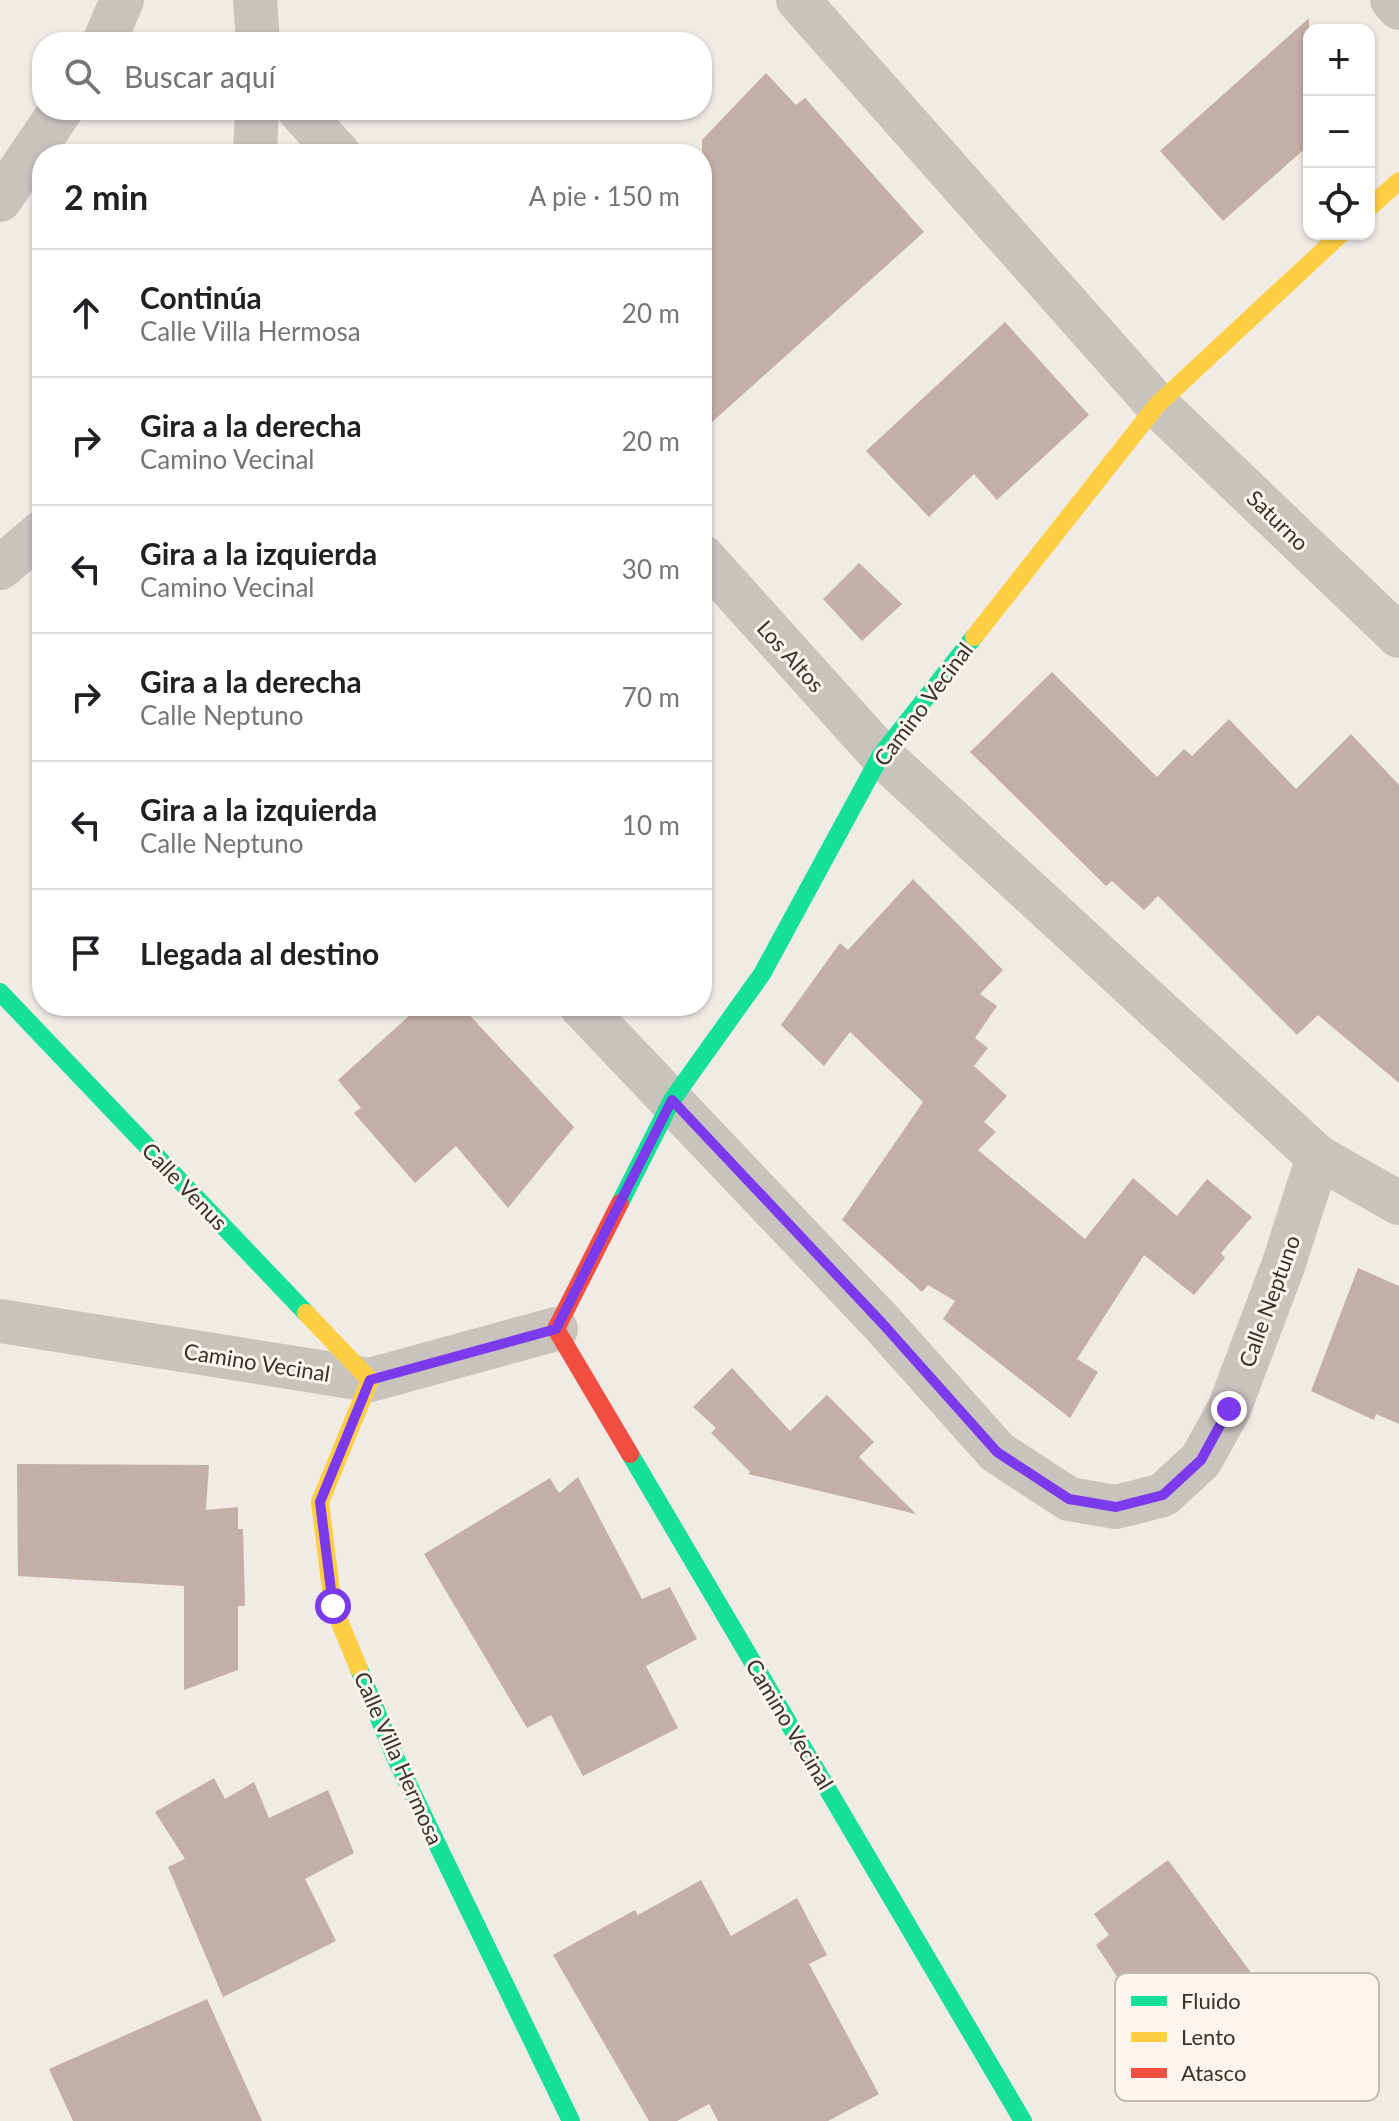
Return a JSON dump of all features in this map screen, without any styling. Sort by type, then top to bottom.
[{"type":"street","points":[[108,32],[122,0]]},
{"type":"street","points":[[255,0],[257,32]]},
{"type":"street","name":"Saturno","points":[[798,0],[1157,405],[1399,636]]},
{"type":"street","points":[[1392,0],[1399,8]]},
{"type":"street","points":[[38,144],[54,120]]},
{"type":"street","points":[[255,144],[257,120]]},
{"type":"street","points":[[308,120],[330,144]]},
{"type":"street","points":[[0,200],[32,153]]},
{"type":"street","points":[[1375,203],[1399,181]]},
{"type":"street","name":"Camino Vecinal","points":[[0,1321],[370,1380],[556,1329],[672,1100],[762,974],[881,755],[1157,405],[1335,240]]},
{"type":"street","points":[[0,568],[32,541]]},
{"type":"street","name":"Los Altos","points":[[712,567],[881,755]]},
{"type":"street","points":[[881,755],[1318,1157],[1399,1203]]},
{"type":"street","name":"Calle Venus","points":[[0,992],[370,1380]]},
{"type":"street","name":"Calle Neptuno","points":[[591,1016],[882,1323],[997,1452],[1069,1499],[1116,1507],[1163,1495],[1201,1460],[1229,1409],[1283,1266],[1318,1157]]},
{"type":"street","name":"Camino Vecinal","points":[[556,1329],[1023,2121]]},
{"type":"street","name":"Calle Villa Hermosa","points":[[370,1380],[320,1502],[333,1606],[395,1757],[571,2121]]},
{"type":"building","points":[[1309,18],[1309,24],[1303,24],[1303,150],[1223,221],[1160,151]]},
{"type":"building","points":[[766,73],[796,105],[805,98],[924,232],[712,422],[712,144],[702,144],[702,140]]},
{"type":"building","points":[[1005,322],[1089,415],[997,500],[974,474],[929,517],[866,451]]},
{"type":"building","points":[[859,563],[902,604],[862,641],[823,599]]},
{"type":"building","points":[[1052,672],[1157,777],[1184,749],[1192,756],[1229,719],[1296,789],[1351,734],[1399,785],[1399,1083],[1318,1015],[1297,1035],[1158,896],[1144,910],[1112,881],[1106,886],[970,752]]},
{"type":"building","points":[[913,879],[1003,970],[980,994],[997,1006],[975,1038],[988,1048],[974,1066],[1007,1096],[984,1122],[996,1132],[978,1150],[1085,1239],[1133,1178],[1177,1216],[1207,1179],[1252,1217],[1221,1253],[1225,1258],[1194,1295],[1144,1255],[1077,1359],[1098,1372],[1070,1418],[943,1319],[955,1301],[928,1285],[922,1292],[842,1220],[923,1102],[850,1032],[824,1066],[781,1025],[840,943],[848,950]]},
{"type":"building","points":[[409,1016],[470,1016],[574,1127],[508,1208],[456,1146],[415,1183],[354,1113],[361,1108],[338,1080]]},
{"type":"building","points":[[1358,1268],[1399,1286],[1399,1424],[1376,1414],[1374,1420],[1311,1391]]},
{"type":"building","points":[[732,1368],[790,1431],[827,1395],[874,1442],[859,1457],[916,1514],[748,1474],[750,1472],[711,1433],[716,1428],[693,1407]]},
{"type":"building","points":[[17,1464],[209,1465],[206,1510],[238,1507],[238,1529],[243,1529],[245,1606],[238,1606],[238,1670],[184,1690],[184,1586],[18,1576]]},
{"type":"building","points":[[578,1477],[642,1599],[670,1587],[697,1639],[646,1666],[678,1728],[583,1776],[551,1715],[527,1728],[424,1554],[550,1478],[559,1493]]},
{"type":"building","points":[[214,1778],[225,1799],[254,1782],[269,1818],[328,1790],[354,1853],[305,1879],[336,1941],[223,1997],[168,1867],[185,1859],[155,1812]]},
{"type":"building","points":[[1168,1860],[1251,1973],[1115,1974],[1096,1945],[1109,1935],[1094,1914]]},
{"type":"building","points":[[701,1880],[731,1936],[797,1898],[827,1955],[809,1964],[879,2094],[828,2121],[718,2121],[709,2104],[677,2121],[649,2121],[553,1955],[635,1910],[638,1915]]},
{"type":"building","points":[[207,1999],[262,2121],[73,2121],[49,2069]]},
{"type":"traffic: fast","points":[[620,1203],[672,1100],[762,974],[881,755],[974,637]]},
{"type":"traffic: fast","points":[[0,992],[306,1313]]},
{"type":"traffic: fast","points":[[630,1454],[1023,2121]]},
{"type":"traffic: fast","points":[[359,1669],[395,1757],[571,2121]]},
{"type":"traffic: slow","points":[[1375,203],[1399,181]]},
{"type":"traffic: slow","points":[[974,637],[1157,405],[1335,240]]},
{"type":"traffic: slow","points":[[306,1313],[370,1380],[320,1502],[333,1606],[359,1669]]},
{"type":"traffic: jam","points":[[620,1203],[556,1329],[630,1454]]},
{"type":"route","points":[[333,1606],[320,1502],[370,1380],[556,1329],[672,1100],[882,1323],[997,1452],[1069,1499],[1116,1507],[1163,1495],[1201,1460],[1229,1409]]}]
